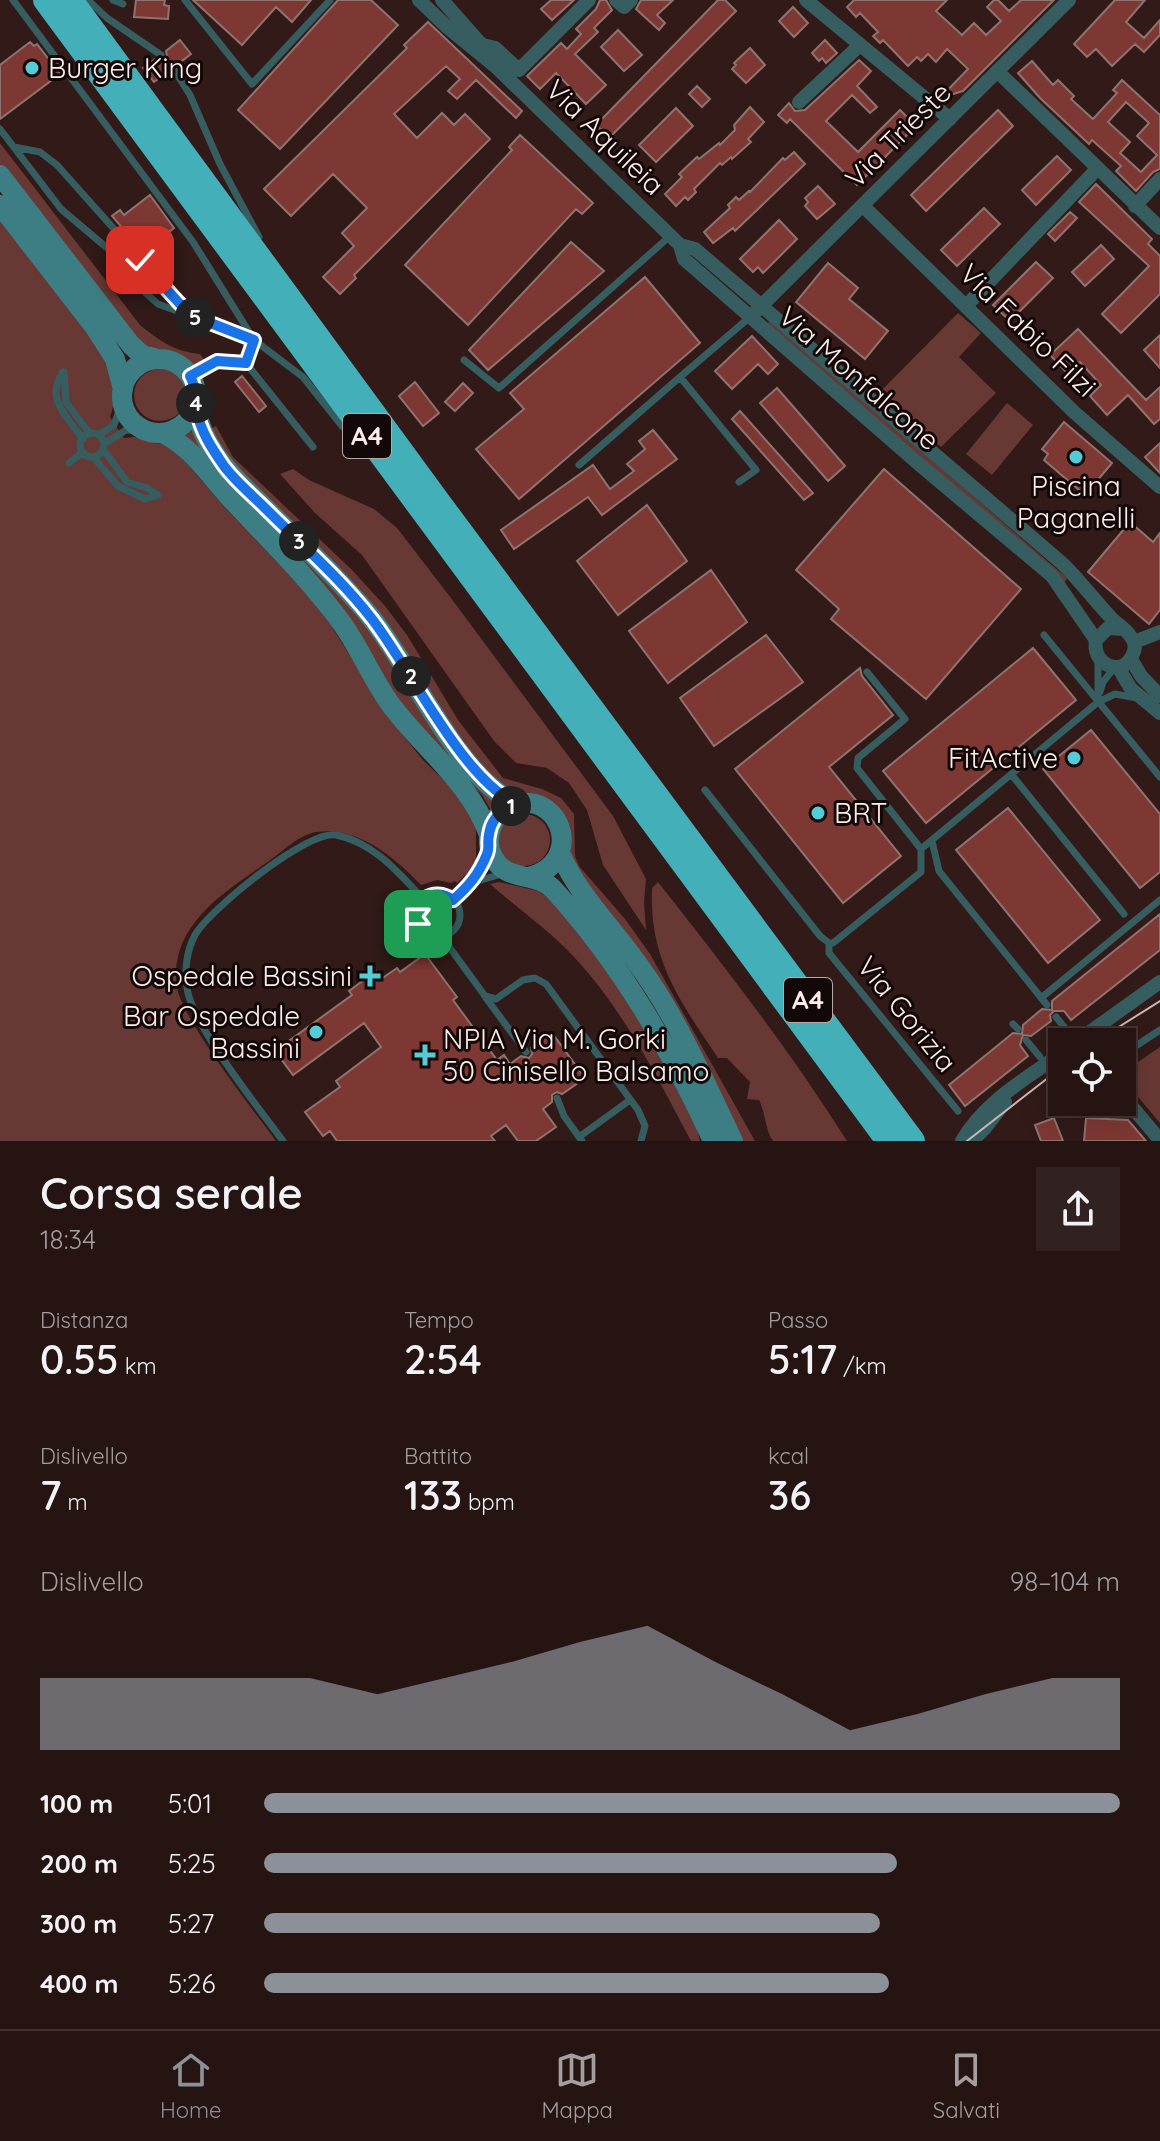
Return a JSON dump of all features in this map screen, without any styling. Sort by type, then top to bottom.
[{"type":"highway","name":"A4","points":[[45,0],[888,1141]]},
{"type":"highway","name":"A4","points":[[71,0],[913,1141]]},
{"type":"street","name":"Via Aquileia","points":[[419,0],[495,66],[675,240],[695,249],[762,305]]},
{"type":"street","name":"Via Aquileia","points":[[442,0],[483,45],[495,66]]},
{"type":"street","points":[[483,45],[495,48],[519,70],[589,0]]},
{"type":"street","points":[[616,0],[624,7],[631,0]]},
{"type":"street","points":[[806,0],[950,119]]},
{"type":"street","name":"Via Trieste","points":[[750,317],[1069,0]]},
{"type":"street","points":[[799,102],[860,45]]},
{"type":"street","points":[[997,71],[1160,228]]},
{"type":"street","points":[[966,306],[1097,169]]},
{"type":"street","points":[[0,175],[131,345],[142,355],[173,362],[190,376],[204,434],[225,467],[370,616],[472,767],[501,797],[517,804],[540,806],[557,820],[563,842],[560,853],[548,869],[529,877]]},
{"type":"street","points":[[1135,206],[1160,179]]},
{"type":"street","points":[[0,205],[94,326],[115,359],[128,415],[184,445],[239,508],[308,578],[343,625],[389,702],[419,741],[470,795],[493,859],[508,873],[550,885],[620,972],[665,1042],[713,1141]]},
{"type":"street","name":"Via Fabio Filzi","points":[[863,206],[1075,413],[1160,487]]},
{"type":"street","name":"Via Aquileia","points":[[675,240],[684,259],[750,317]]},
{"type":"street","name":"Via Monfalcone","points":[[762,305],[1063,564],[1124,629]]},
{"type":"street","name":"Via Monfalcone","points":[[750,317],[1052,576],[1096,640]]},
{"type":"street","points":[[123,394],[133,370],[145,362],[158,359]]},
{"type":"street","points":[[155,432],[176,429],[187,420],[196,401]]},
{"type":"street","points":[[1160,696],[1141,676],[1131,659],[1134,642],[1124,629],[1108,628],[1096,640],[1098,658],[1116,667],[1131,689],[1160,713]]},
{"type":"street","points":[[1134,642],[1160,632]]},
{"type":"street","points":[[1116,667],[1131,659]]},
{"type":"street","points":[[489,842],[498,815],[517,804]]},
{"type":"street","points":[[560,853],[568,870],[639,964],[680,1034],[733,1141]]},
{"type":"street","points":[[1089,1028],[1160,982]]},
{"type":"street","points":[[962,1141],[991,1105],[1048,1059]]},
{"type":"street","points":[[972,1141],[1040,1063]]},
{"type":"street","points":[[1136,1112],[1160,1140]]},
{"type":"lane","points":[[13,0],[193,242],[254,340]]},
{"type":"lane","points":[[88,0],[107,18],[161,55]]},
{"type":"lane","points":[[113,0],[123,4]]},
{"type":"lane","points":[[185,0],[252,84],[330,0]]},
{"type":"lane","points":[[173,68],[190,95],[220,164],[266,252],[274,276]]},
{"type":"lane","points":[[0,129],[61,209],[113,253],[150,298],[254,340],[303,377],[352,436],[390,468]]},
{"type":"lane","points":[[14,147],[40,152],[57,165],[167,291],[195,317]]},
{"type":"lane","points":[[464,360],[499,388],[675,240]]},
{"type":"lane","name":"Via Monfalcone","points":[[579,465],[750,317]]},
{"type":"lane","points":[[246,363],[254,340]]},
{"type":"lane","points":[[190,376],[217,361],[246,363],[313,447]]},
{"type":"lane","points":[[90,436],[66,402],[63,372],[56,383],[56,400],[90,436],[104,447],[127,482],[158,495],[145,499],[122,489],[93,457],[83,452],[80,445],[90,436],[114,425],[123,394]]},
{"type":"lane","points":[[680,377],[756,470],[739,482]]},
{"type":"lane","points":[[93,457],[126,430],[155,432]]},
{"type":"lane","points":[[69,463],[83,452]]},
{"type":"lane","points":[[1044,635],[1160,777]]},
{"type":"lane","points":[[1098,658],[1098,702]]},
{"type":"lane","points":[[1098,702],[1103,682],[1116,667]]},
{"type":"lane","points":[[829,943],[837,940],[921,872],[921,849],[857,768],[858,758],[905,719],[867,672]]},
{"type":"lane","points":[[921,849],[1098,702],[1115,694],[1143,699]]},
{"type":"lane","points":[[1011,774],[1124,914]]},
{"type":"lane","name":"Via Gorizia","points":[[705,790],[820,936],[829,943],[829,953],[958,1111]]},
{"type":"lane","points":[[283,1141],[230,1067],[189,999],[187,957],[195,936],[205,920],[235,893],[303,844],[335,835],[364,847],[390,863],[423,899]]},
{"type":"lane","points":[[932,841],[939,871],[1047,1005]]},
{"type":"lane","points":[[474,882],[489,842]]},
{"type":"lane","points":[[453,900],[474,882],[508,873]]},
{"type":"lane","points":[[435,894],[453,900],[457,905],[457,926],[446,936],[433,937],[421,930],[416,911],[423,899],[435,894]]},
{"type":"lane","points":[[1041,998],[1160,900]]},
{"type":"lane","points":[[446,936],[450,948],[526,1052]]},
{"type":"lane","points":[[485,996],[496,999],[523,980],[535,978],[546,984],[630,1100],[645,1126],[641,1141]]},
{"type":"lane","points":[[1056,1017],[1065,1028]]},
{"type":"lane","points":[[1136,1046],[1160,1030]]},
{"type":"lane","points":[[1026,1040],[1040,1063]]},
{"type":"lane","points":[[557,1098],[564,1116],[580,1139],[630,1100]]},
{"type":"shaded area","points":[[0,143],[140,325],[168,344],[200,354],[204,360],[194,365],[177,355],[140,344],[0,166]]},
{"type":"shaded area","points":[[0,220],[104,354],[113,385],[114,401],[110,417],[124,438],[134,437],[165,445],[182,457],[226,509],[308,594],[391,720],[423,760],[467,803],[476,823],[476,865],[457,883],[437,880],[421,885],[387,854],[361,839],[331,831],[316,832],[297,840],[235,885],[191,928],[182,945],[177,965],[177,987],[182,1001],[220,1064],[276,1141],[0,1141]]},
{"type":"shaded area","points":[[958,313],[981,333],[959,357],[996,393],[941,447],[878,394]]},
{"type":"shaded area","points":[[770,320],[1067,578],[1065,582],[767,324]]},
{"type":"shaded area","points":[[160,369],[178,377],[186,395],[178,413],[160,421],[142,413],[134,395],[142,377]]},
{"type":"shaded area","points":[[1007,403],[1033,425],[992,475],[966,454]]},
{"type":"shaded area","points":[[189,426],[208,457],[337,587],[501,802],[491,810],[482,795],[437,751],[180,433]]},
{"type":"shaded area","points":[[216,426],[233,457],[351,569],[385,606],[407,635],[458,720],[503,778],[561,798],[574,814],[575,856],[579,866],[625,919],[650,954],[755,1141],[742,1141],[570,866],[568,838],[519,795],[498,786],[207,431]]},
{"type":"shaded area","points":[[293,469],[309,480],[374,509],[397,528],[451,598],[613,816],[646,879],[646,930],[603,865],[587,810],[569,783],[547,768],[516,763],[494,741],[362,555],[315,513],[280,474]]},
{"type":"shaded area","points":[[524,814],[542,822],[550,840],[542,858],[524,866],[506,858],[498,840],[506,822]]},
{"type":"shaded area","points":[[499,882],[538,891],[548,897],[588,943],[650,1035],[696,1124],[700,1141],[691,1141],[639,1045],[593,978],[555,938],[490,884]]},
{"type":"shaded area","points":[[658,882],[780,1041],[847,1141],[773,1141],[759,1100],[747,1099],[750,1082],[727,1058],[718,1058],[670,979],[652,914],[652,888]]},
{"type":"shaded area","points":[[1160,1047],[1160,1123],[1136,1095],[1136,1063]]},
{"type":"building","points":[[136,0],[165,0],[164,5],[169,6],[168,19],[134,17]]},
{"type":"building","points":[[193,0],[311,0],[292,22],[276,7],[242,45]]},
{"type":"building","points":[[338,0],[371,0],[398,25],[280,149],[238,110]]},
{"type":"building","points":[[551,0],[574,0],[552,20],[541,9]]},
{"type":"building","points":[[600,0],[606,0],[612,10],[594,28],[598,32],[575,54],[606,85],[586,104],[556,73],[540,89],[527,76],[561,43],[567,49],[581,34],[576,29],[596,9]]},
{"type":"building","points":[[641,0],[673,0],[657,15],[665,23],[659,30],[636,9]]},
{"type":"building","points":[[718,0],[725,0],[736,11],[609,138],[596,125]]},
{"type":"building","points":[[854,0],[947,0],[936,11],[962,35],[974,23],[986,35],[1001,21],[987,7],[994,0],[1009,11],[1021,0],[1054,0],[963,91],[940,98],[968,69],[947,49],[936,62],[928,54],[921,61],[917,57],[908,66],[883,40],[880,43],[873,36],[878,32],[860,13],[856,17],[847,7]]},
{"type":"building","points":[[1115,0],[1145,0],[1126,22],[1144,38],[1160,20],[1160,35],[1144,52],[1135,44],[1112,66],[1096,49],[1087,57],[1074,44]]},
{"type":"building","points":[[793,7],[808,23],[794,37],[779,21]]},
{"type":"building","points":[[428,22],[522,111],[516,118],[476,80],[457,99],[448,91],[460,79],[446,66],[394,114],[417,138],[442,113],[454,125],[465,114],[490,139],[354,275],[356,278],[340,294],[323,277],[354,246],[342,233],[367,208],[333,174],[291,216],[264,189],[407,48],[404,45]]},
{"type":"building","points":[[618,30],[642,55],[624,71],[601,47]]},
{"type":"building","points":[[180,40],[191,54],[178,64],[169,63],[168,72],[154,82],[143,68],[155,59],[164,60],[166,51]]},
{"type":"building","points":[[825,40],[837,53],[826,63],[822,58],[819,61],[812,53]]},
{"type":"building","points":[[30,42],[34,46],[37,44],[60,74],[0,119],[0,65]]},
{"type":"building","points":[[750,48],[765,65],[746,83],[732,69]]},
{"type":"building","points":[[859,60],[871,71],[857,86],[877,107],[870,113],[852,95],[826,121],[858,152],[900,110],[916,126],[857,185],[790,119],[787,123],[778,115],[789,103],[795,111],[805,110]]},
{"type":"building","points":[[1032,61],[1053,85],[1058,80],[1074,96],[1071,99],[1093,119],[1117,93],[1113,90],[1122,80],[1160,115],[1160,169],[1153,172],[1136,191],[1116,171],[1121,166],[1092,140],[1089,144],[1018,73]],"holes":[[[1126,102],[1149,123],[1137,136],[1157,155],[1141,172],[1120,153],[1130,142],[1108,122]]]},
{"type":"building","points":[[697,86],[710,99],[702,107],[689,94]]},
{"type":"building","points":[[750,107],[764,122],[748,139],[751,142],[732,159],[722,165],[720,163],[694,189],[696,192],[688,200],[685,197],[676,206],[665,194],[682,177],[679,174],[697,157],[699,159],[720,145],[735,130],[734,125]]},
{"type":"building","points":[[676,108],[693,126],[656,162],[639,145]]},
{"type":"building","points":[[998,110],[1013,126],[926,211],[911,195]]},
{"type":"building","points":[[520,135],[593,203],[582,214],[576,209],[468,325],[405,265],[512,150],[509,147]]},
{"type":"building","points":[[794,152],[805,164],[735,231],[733,228],[713,243],[704,232],[730,208],[728,205],[736,197],[739,200],[750,192],[783,158],[785,160]]},
{"type":"building","points":[[1057,156],[1071,170],[1036,205],[1022,190]]},
{"type":"building","points":[[1096,184],[1152,239],[1148,244],[1160,256],[1160,294],[1121,333],[1102,314],[1149,266],[1079,202]]},
{"type":"building","points":[[818,186],[835,204],[817,219],[805,206],[808,202],[805,198]]},
{"type":"building","points":[[150,195],[174,228],[143,252],[112,216],[120,210],[124,215]]},
{"type":"building","points":[[984,208],[1000,224],[957,266],[941,250]]},
{"type":"building","points":[[1070,212],[1077,218],[1055,241],[1048,234]]},
{"type":"building","points":[[779,220],[797,239],[763,273],[758,267],[753,272],[740,259]]},
{"type":"building","points":[[571,242],[604,271],[488,370],[469,350]]},
{"type":"building","points":[[1101,245],[1114,259],[1085,286],[1072,272]]},
{"type":"building","points":[[1036,262],[1053,278],[1010,321],[993,305]]},
{"type":"building","points":[[828,263],[858,288],[849,299],[888,331],[865,359],[796,302]]},
{"type":"building","points":[[645,277],[700,343],[519,499],[476,449],[524,409],[510,393]]},
{"type":"building","points":[[1078,329],[1146,400],[1160,387],[1160,419],[1154,424],[1128,395],[1107,415],[1090,396],[1101,385],[1080,362],[1068,374],[1050,355]]},
{"type":"building","points":[[1160,335],[1160,368],[1144,350]]},
{"type":"building","points":[[752,336],[778,364],[768,374],[758,364],[732,389],[715,371]]},
{"type":"building","points":[[242,376],[266,406],[259,412],[235,382]]},
{"type":"building","points":[[415,382],[439,413],[423,426],[399,396]]},
{"type":"building","points":[[463,383],[473,393],[455,411],[445,402]]},
{"type":"building","points":[[777,388],[845,466],[828,481],[760,403]]},
{"type":"building","points":[[740,411],[813,493],[804,500],[732,419]]},
{"type":"building","name":"Piscina Paganelli","points":[[1064,422],[1112,463],[1085,495],[1044,460],[1048,454],[1042,449]]},
{"type":"building","points":[[653,430],[677,459],[602,515],[588,497],[514,549],[501,530],[593,465],[610,489],[634,471],[627,464],[645,449],[639,441]]},
{"type":"building","points":[[1160,443],[1160,473],[1145,457]]},
{"type":"building","points":[[884,469],[1021,589],[926,699],[831,619],[839,609],[796,570]]},
{"type":"building","points":[[647,505],[687,561],[618,615],[577,561]]},
{"type":"building","points":[[1130,522],[1153,542],[1160,533],[1160,610],[1149,624],[1088,572]]},
{"type":"building","points":[[711,570],[747,622],[668,683],[629,631]]},
{"type":"building","points":[[766,635],[803,682],[714,746],[680,698]]},
{"type":"building","points":[[1033,648],[1076,700],[926,823],[883,771]]},
{"type":"building","name":"BRT","points":[[860,668],[862,676],[893,715],[829,767],[901,856],[843,903],[735,769]]},
{"type":"building","points":[[1091,730],[1160,814],[1160,872],[1140,888],[1043,769]]},
{"type":"building","points":[[1008,808],[1100,920],[1048,963],[956,850]]},
{"type":"building","points":[[1160,914],[1160,950],[1071,1020],[1064,1011],[1054,1011],[1050,1015],[1051,1021],[1031,1036],[1023,1035],[1020,1045],[1028,1056],[965,1106],[949,1085],[1013,1033],[1022,1034],[1023,1025],[1042,1009],[1052,1010],[1052,1001]]},
{"type":"building","points":[[425,954],[457,997],[453,1000],[497,1060],[504,1055],[510,1064],[521,1056],[529,1058],[531,1048],[552,1033],[585,1078],[562,1094],[557,1092],[552,1095],[552,1102],[543,1109],[556,1127],[536,1141],[518,1141],[506,1125],[491,1136],[495,1141],[337,1141],[330,1131],[323,1136],[305,1112],[340,1087],[336,1081],[381,1047],[364,1023],[293,1075],[275,1051],[352,995],[349,991],[376,971],[381,979],[397,968],[400,972]]},
{"type":"building","points":[[1054,1118],[1063,1141],[1041,1141],[1035,1125]]},
{"type":"building","points":[[1086,1118],[1128,1120],[1146,1141],[1084,1141]]},
{"type":"tram line","points":[[1117,1028],[1160,1001]]},
{"type":"tram line","points":[[967,1141],[1048,1078]]},
{"type":"place","name":"Burger King","points":[[32,68]]},
{"type":"place","name":"Piscina Paganelli","points":[[1076,457]]},
{"type":"place","name":"FitActive","points":[[1074,758]]},
{"type":"place","name":"BRT","points":[[818,813]]},
{"type":"place","name":"Ospedale Bassini","points":[[370,976]]},
{"type":"place","name":"Bar Ospedale Bassini","points":[[316,1032]]},
{"type":"place","name":"NPIA Via M. Gorki 50 Cinisello Balsamo","points":[[425,1055]]},
{"type":"route","points":[[140,260],[195,317],[254,340],[246,363],[217,361],[190,376],[204,434],[225,467],[370,616],[472,767],[501,797],[517,804],[498,815],[492,824],[488,842],[490,849],[474,882],[453,900],[441,894],[423,899],[416,911],[418,924]]}]
